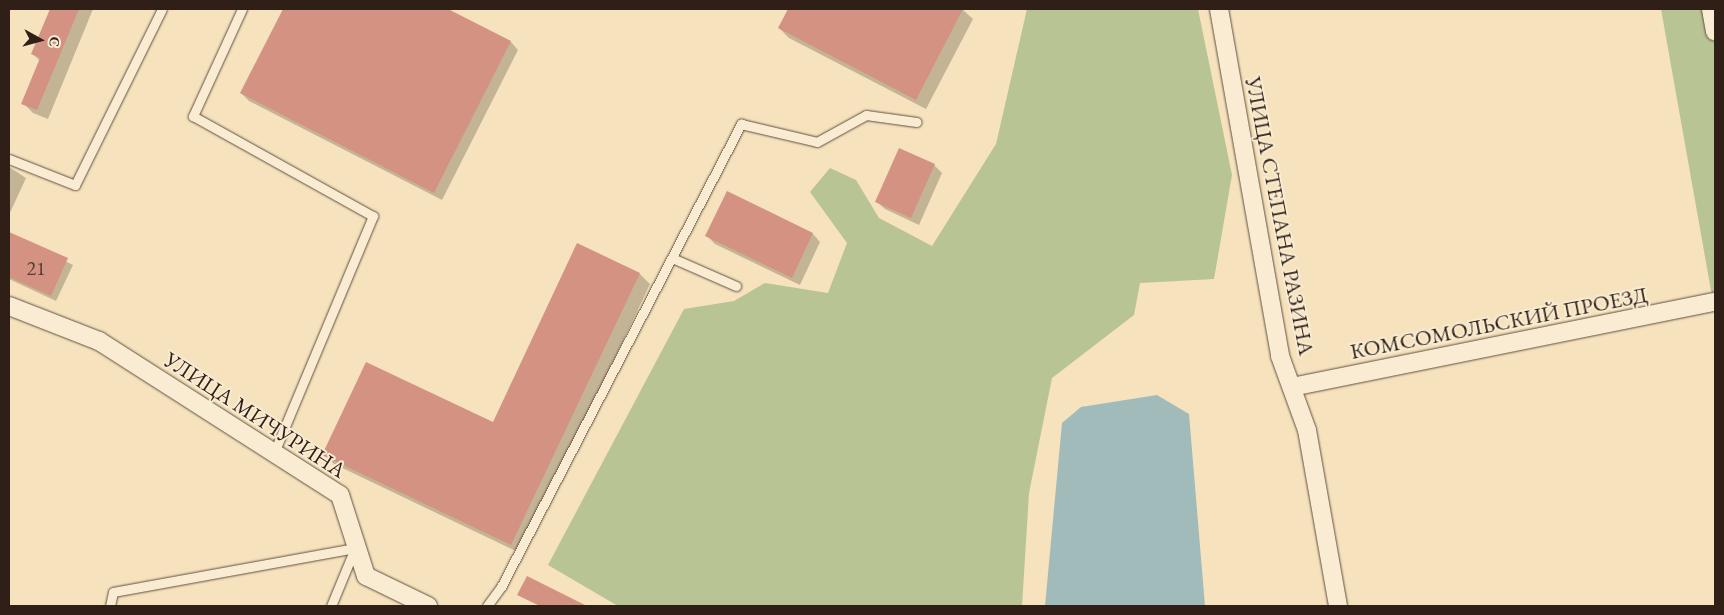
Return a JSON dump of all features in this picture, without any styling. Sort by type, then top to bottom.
[{"type":"street","name":"УЛИЦА СТЕПАНА РАЗИНА","points":[[1219,9],[1280,356],[1307,430],[1338,606]]},
{"type":"street","points":[[1711,9],[1715,32]]},
{"type":"street","name":"КОМСОМОЛЬСКИЙ ПРОЕЗД","points":[[1292,387],[1715,302]]},
{"type":"street","name":"УЛИЦА МИЧУРИНА","points":[[9,306],[99,341],[340,495],[355,548],[366,576],[428,606]]},
{"type":"lane","points":[[9,159],[74,185],[162,9]]},
{"type":"lane","points":[[242,9],[193,116],[373,216],[274,453]]},
{"type":"lane","points":[[487,606],[501,587],[741,124],[817,142],[866,115],[917,122]]},
{"type":"lane","points":[[672,258],[736,286]]},
{"type":"lane","points":[[110,606],[113,592],[355,548]]},
{"type":"lane","points":[[330,606],[355,548]]},
{"type":"green space","points":[[1027,9],[1198,9],[1232,175],[1214,279],[1140,283],[1134,315],[1052,378],[1029,493],[1022,606],[618,606],[548,565],[684,309],[734,301],[765,283],[828,293],[847,243],[810,192],[830,168],[856,180],[879,218],[932,246],[996,144]]},
{"type":"green space","points":[[1661,9],[1715,9],[1715,313]]},
{"type":"water","points":[[1157,395],[1189,414],[1205,606],[1045,606],[1062,423],[1081,407]]},
{"type":"building","points":[[50,9],[79,9],[37,110],[21,104],[40,58],[31,54]]},
{"type":"building","points":[[283,9],[448,9],[511,41],[434,193],[240,93]]},
{"type":"building","points":[[788,9],[963,9],[916,100],[778,28]]},
{"type":"building","points":[[899,148],[935,164],[911,218],[875,202]]},
{"type":"building","points":[[727,191],[813,233],[792,278],[705,236]]},
{"type":"building","points":[[9,232],[68,258],[51,296],[9,277]]},
{"type":"building","points":[[577,243],[640,273],[511,545],[322,455],[366,362],[493,422]]},
{"type":"building","points":[[527,576],[587,606],[540,606],[517,595]]}]
